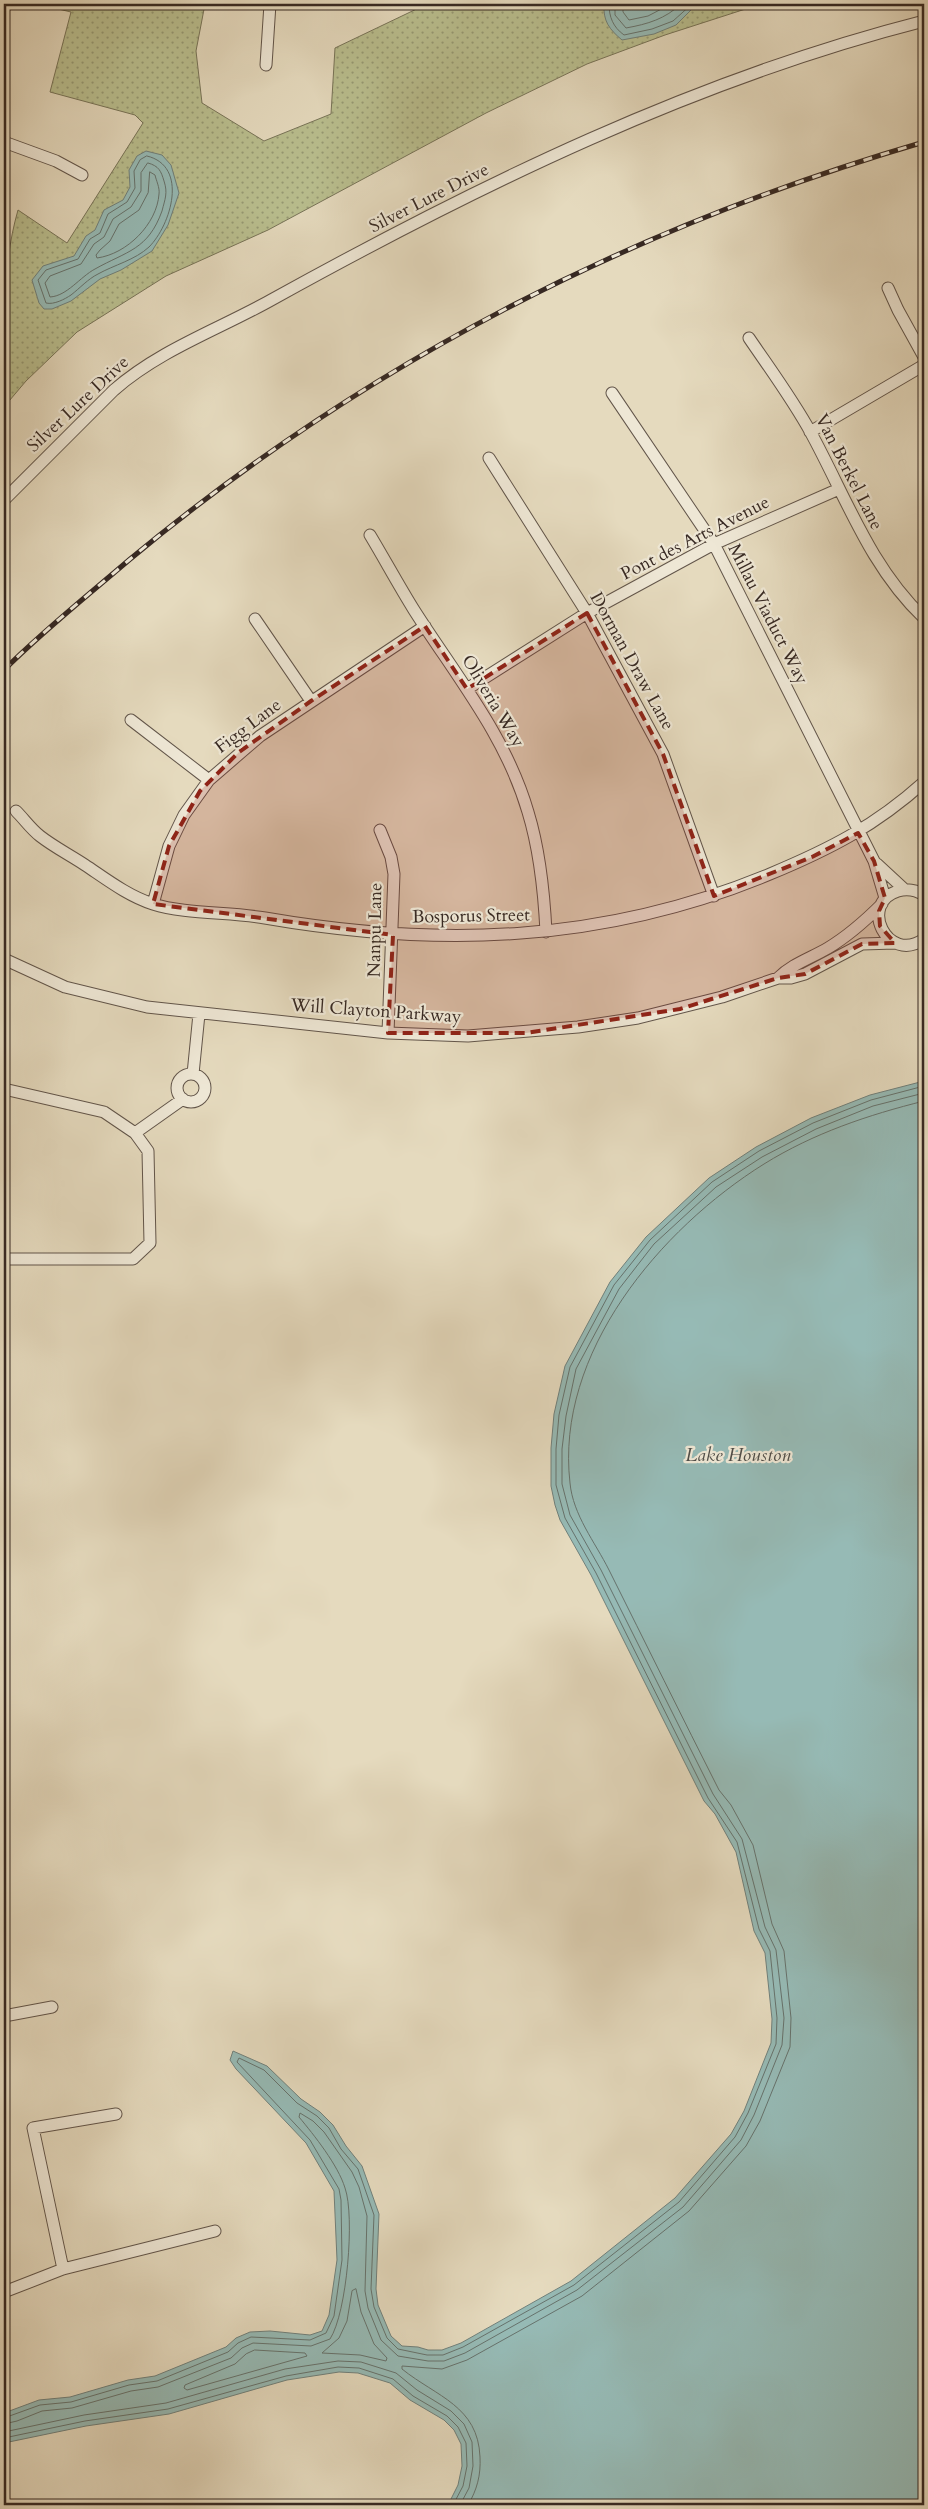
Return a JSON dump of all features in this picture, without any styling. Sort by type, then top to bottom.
[{"type":"street","points":[[4,8],[5,4]]},
{"type":"street","points":[[266,64],[270,4]]},
{"type":"street","name":"Silver Lure Drive","points":[[4,500],[114,390],[144,366],[421,220],[613,130],[750,75],[856,39],[924,21]]},
{"type":"street","points":[[4,142],[56,161],[82,175]]},
{"type":"street","points":[[888,288],[924,357]]},
{"type":"street","name":"Van Berkel Lane","points":[[749,338],[810,432],[858,528],[886,575],[924,618]]},
{"type":"street","points":[[810,432],[924,365]]},
{"type":"street","name":"Millau Viaduct Way","points":[[612,393],[714,544],[858,833],[874,861],[883,901],[878,918],[880,926],[884,935],[895,943]]},
{"type":"street","name":"Dorman Draw Lane","points":[[489,458],[587,613],[663,754],[714,896]]},
{"type":"street","name":"Pont des Arts Avenue","points":[[467,688],[587,613],[714,544],[839,489]]},
{"type":"street","name":"Oliveria Way","points":[[370,535],[425,626],[490,724],[506,756],[528,811],[543,873],[546,932]]},
{"type":"street","points":[[256,618],[311,700]]},
{"type":"street","name":"Figg Lane","points":[[153,904],[160,875],[173,838],[184,815],[209,780],[239,752],[311,700],[425,626]]},
{"type":"street","points":[[132,720],[209,780]]},
{"type":"street","name":"Bosporus Street","points":[[16,811],[38,835],[127,892],[153,904],[242,914],[294,924],[393,935],[474,937],[546,932],[619,920],[714,896],[812,857],[858,833],[895,808],[924,782]]},
{"type":"street","name":"Nanpu Lane","points":[[380,830],[391,857],[394,874],[388,1033]]},
{"type":"street","name":"Millau Viaduct Way","points":[[874,861],[904,889]]},
{"type":"street","points":[[904,889],[913,890],[924,895]]},
{"type":"street","name":"Will Clayton Parkway","points":[[778,978],[786,970],[840,940],[868,918],[883,901],[904,889]]},
{"type":"street","name":"Will Clayton Parkway","points":[[4,959],[27,971],[73,990],[147,1007],[388,1033],[468,1036],[578,1028],[680,1009],[778,978],[791,978],[806,974],[862,944],[895,943],[910,946],[924,939]]},
{"type":"street","points":[[192,1074],[199,1014]]},
{"type":"street","points":[[135,1133],[183,1099],[196,1101],[205,1091],[204,1081],[192,1074],[184,1076],[178,1083],[178,1092],[183,1099]]},
{"type":"street","points":[[4,1089],[104,1112],[135,1133],[148,1151],[150,1243],[133,1259],[4,1259]]},
{"type":"street","points":[[4,2016],[52,2007]]},
{"type":"street","points":[[63,2269],[32,2128],[116,2114]]},
{"type":"street","points":[[4,2292],[63,2269],[215,2231]]},
{"type":"highlighted area","points":[[587,613],[663,754],[714,896],[812,857],[858,833],[874,861],[885,898],[879,911],[880,926],[895,943],[862,944],[805,974],[778,978],[680,1009],[526,1033],[388,1033],[393,935],[153,904],[169,846],[200,791],[239,752],[311,701],[425,626],[467,689]]},
{"type":"green space","points":[[37,4],[205,4],[196,51],[202,103],[264,141],[331,114],[335,48],[427,4],[761,4],[665,35],[587,64],[486,113],[268,230],[166,276],[77,332],[26,381],[4,407],[4,307],[8,258],[18,210],[67,243],[143,123],[135,115],[50,92],[71,12]]},
{"type":"water","points":[[604,4],[707,4],[692,9],[676,25],[654,34],[622,40],[606,20]]},
{"type":"water","points":[[146,151],[162,155],[171,165],[179,193],[168,225],[152,251],[121,270],[100,279],[71,301],[52,309],[44,309],[39,303],[32,280],[43,266],[74,256],[86,236],[95,230],[104,210],[123,200],[130,187],[129,170],[137,156]]},
{"type":"water","name":"Lake Houston","points":[[924,1081],[924,2505],[448,2505],[458,2485],[462,2466],[461,2444],[454,2430],[444,2420],[410,2400],[390,2383],[358,2373],[339,2372],[287,2380],[169,2414],[86,2426],[4,2443],[4,2413],[39,2400],[70,2397],[128,2380],[155,2376],[226,2347],[236,2338],[250,2332],[270,2331],[310,2335],[322,2331],[329,2315],[337,2260],[334,2191],[306,2143],[236,2069],[230,2060],[233,2051],[267,2066],[301,2099],[320,2112],[333,2125],[346,2146],[362,2166],[379,2214],[376,2289],[378,2305],[391,2336],[402,2346],[442,2350],[461,2343],[571,2281],[675,2198],[731,2134],[744,2111],[771,2043],[772,2019],[765,1953],[754,1931],[736,1852],[715,1814],[704,1801],[591,1575],[560,1520],[551,1486],[551,1448],[554,1414],[565,1366],[610,1282],[646,1237],[709,1178],[756,1147],[811,1118],[870,1095]]},
{"type":"railway","points":[[4,670],[129,560],[219,489],[312,424],[407,364],[505,309],[605,260],[709,216],[815,177],[924,142]]}]
